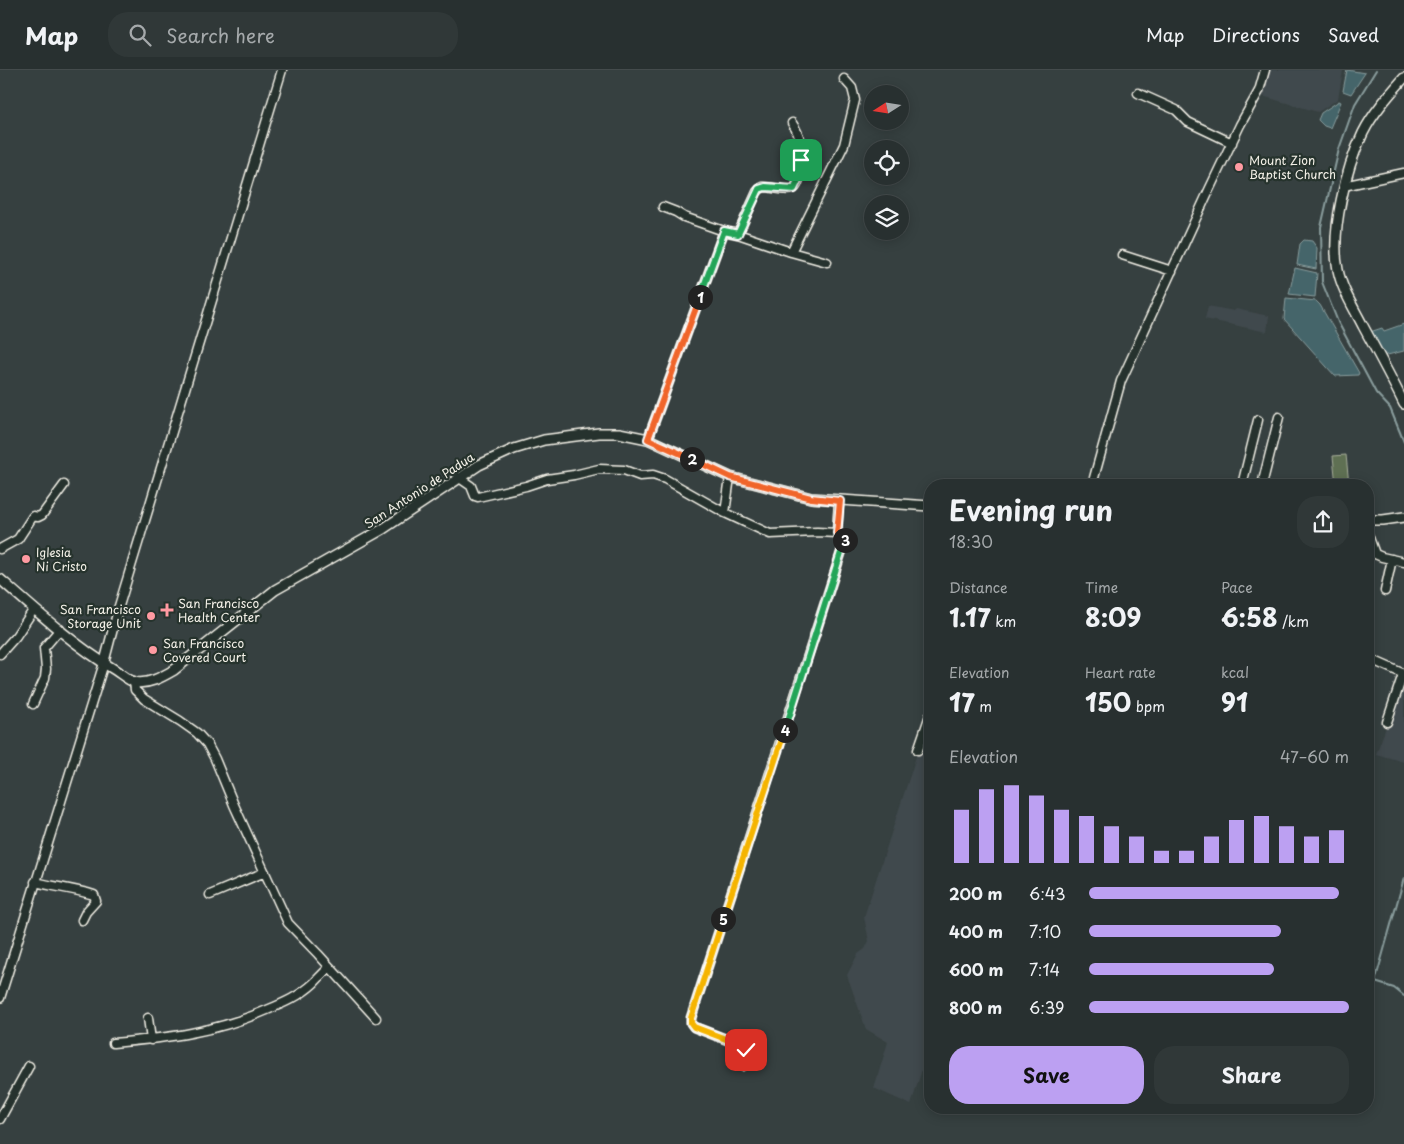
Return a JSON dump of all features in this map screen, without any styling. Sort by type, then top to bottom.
[{"type":"street","points":[[0,998],[104,663],[119,606],[282,70]]},
{"type":"street","points":[[1094,479],[1122,381],[1172,270],[1232,143],[1259,91],[1265,70]]},
{"type":"street","points":[[1404,78],[1378,110],[1363,134],[1345,184],[1337,222],[1335,252],[1338,272],[1347,296],[1404,404]]},
{"type":"street","points":[[790,252],[844,145],[855,100],[852,88],[844,79]]},
{"type":"street","points":[[1138,93],[1176,110],[1188,122],[1232,143]]},
{"type":"street","points":[[738,234],[759,189],[765,187],[790,190],[796,186],[800,176],[801,146],[798,132],[792,123]]},
{"type":"street","points":[[1348,185],[1404,173]]},
{"type":"street","points":[[663,207],[684,217],[724,231],[827,262]]},
{"type":"street","points":[[648,439],[724,231]]},
{"type":"street","points":[[1122,256],[1172,270]]},
{"type":"street","points":[[1263,479],[1279,416]]},
{"type":"street","points":[[1243,479],[1258,420]]},
{"type":"street","name":"San Antonio de Padua","points":[[134,682],[152,681],[174,670],[275,590],[384,529],[437,494],[458,477],[514,449],[544,440],[599,433],[619,433],[648,439],[730,477],[811,498],[924,506]]},
{"type":"street","points":[[458,477],[471,486],[475,496],[478,497],[547,479],[598,469],[624,470],[640,476],[653,475],[665,480],[770,534],[816,532],[837,533],[844,536],[845,542],[691,1018],[691,1023],[694,1027],[744,1046],[746,1050],[743,1066]]},
{"type":"street","points":[[725,512],[730,477]]},
{"type":"street","points":[[0,549],[18,539],[33,516],[42,515],[64,485]]},
{"type":"street","points":[[837,533],[840,501]]},
{"type":"street","points":[[1374,520],[1404,517]]},
{"type":"street","points":[[1374,551],[1375,554],[1404,562]]},
{"type":"street","points":[[1385,591],[1392,559]]},
{"type":"street","points":[[0,579],[34,609],[104,663],[134,682],[135,690],[144,699],[180,720],[207,744],[288,922],[376,1018]]},
{"type":"street","points":[[0,654],[16,636],[34,609]]},
{"type":"street","points":[[33,704],[45,678],[44,648],[60,629]]},
{"type":"street","points":[[1374,661],[1404,674],[1388,722]]},
{"type":"street","points":[[918,750],[924,732]]},
{"type":"street","points":[[210,895],[265,872]]},
{"type":"street","points":[[35,882],[68,890],[77,890],[94,896],[96,901],[86,912],[82,920]]},
{"type":"street","points":[[113,1043],[151,1040],[209,1031],[248,1019],[289,1001],[313,984],[330,966]]},
{"type":"street","points":[[148,1018],[151,1040]]},
{"type":"street","points":[[0,1119],[28,1066]]},
{"type":"shaded area","points":[[1267,70],[1343,70],[1338,99],[1318,112],[1259,95]]},
{"type":"shaded area","points":[[1208,306],[1234,311],[1236,309],[1269,316],[1267,332],[1205,319]]},
{"type":"shaded area","points":[[1404,680],[1404,762],[1376,754]]},
{"type":"shaded area","points":[[924,732],[924,1063],[911,1105],[874,1088],[888,1042],[866,1029],[847,975],[858,954],[865,949],[869,941],[864,917]]},
{"type":"green space","points":[[1346,455],[1348,479],[1335,479],[1333,456]]},
{"type":"water","points":[[1347,70],[1365,73],[1351,94],[1343,91]]},
{"type":"water","points":[[1339,101],[1341,102],[1330,128],[1324,126],[1318,120],[1321,113]]},
{"type":"water","points":[[1304,240],[1312,241],[1317,248],[1316,269],[1297,265],[1300,244]]},
{"type":"water","points":[[1295,268],[1317,273],[1315,297],[1289,294]]},
{"type":"water","points":[[1286,298],[1316,301],[1320,305],[1359,373],[1358,375],[1335,376],[1284,319]]},
{"type":"water","points":[[1404,324],[1404,351],[1383,356],[1370,332],[1382,328],[1384,331]]},
{"type":"waterway","points":[[1376,70],[1355,104],[1339,149],[1321,227],[1322,282],[1338,322],[1376,393],[1390,408],[1404,442]]},
{"type":"waterway","points":[[1404,878],[1375,982],[1394,988],[1404,996]]},
{"type":"place","name":"Mount Zion Baptist Church","points":[[1239,167]]},
{"type":"place","name":"Iglesia Ni Cristo","points":[[26,559]]},
{"type":"place","name":"San Francisco Health Center","points":[[167,610]]},
{"type":"place","name":"San Francisco Storage Unit","points":[[151,616]]},
{"type":"place","name":"San Francisco Covered Court","points":[[153,650]]},
{"type":"route","points":[[746,1050],[744,1046],[692,1026],[691,1018],[845,542],[844,536],[837,533],[840,501],[811,498],[730,477],[648,439],[724,231],[738,234],[759,189],[765,187],[794,189],[800,176],[801,160]]}]
